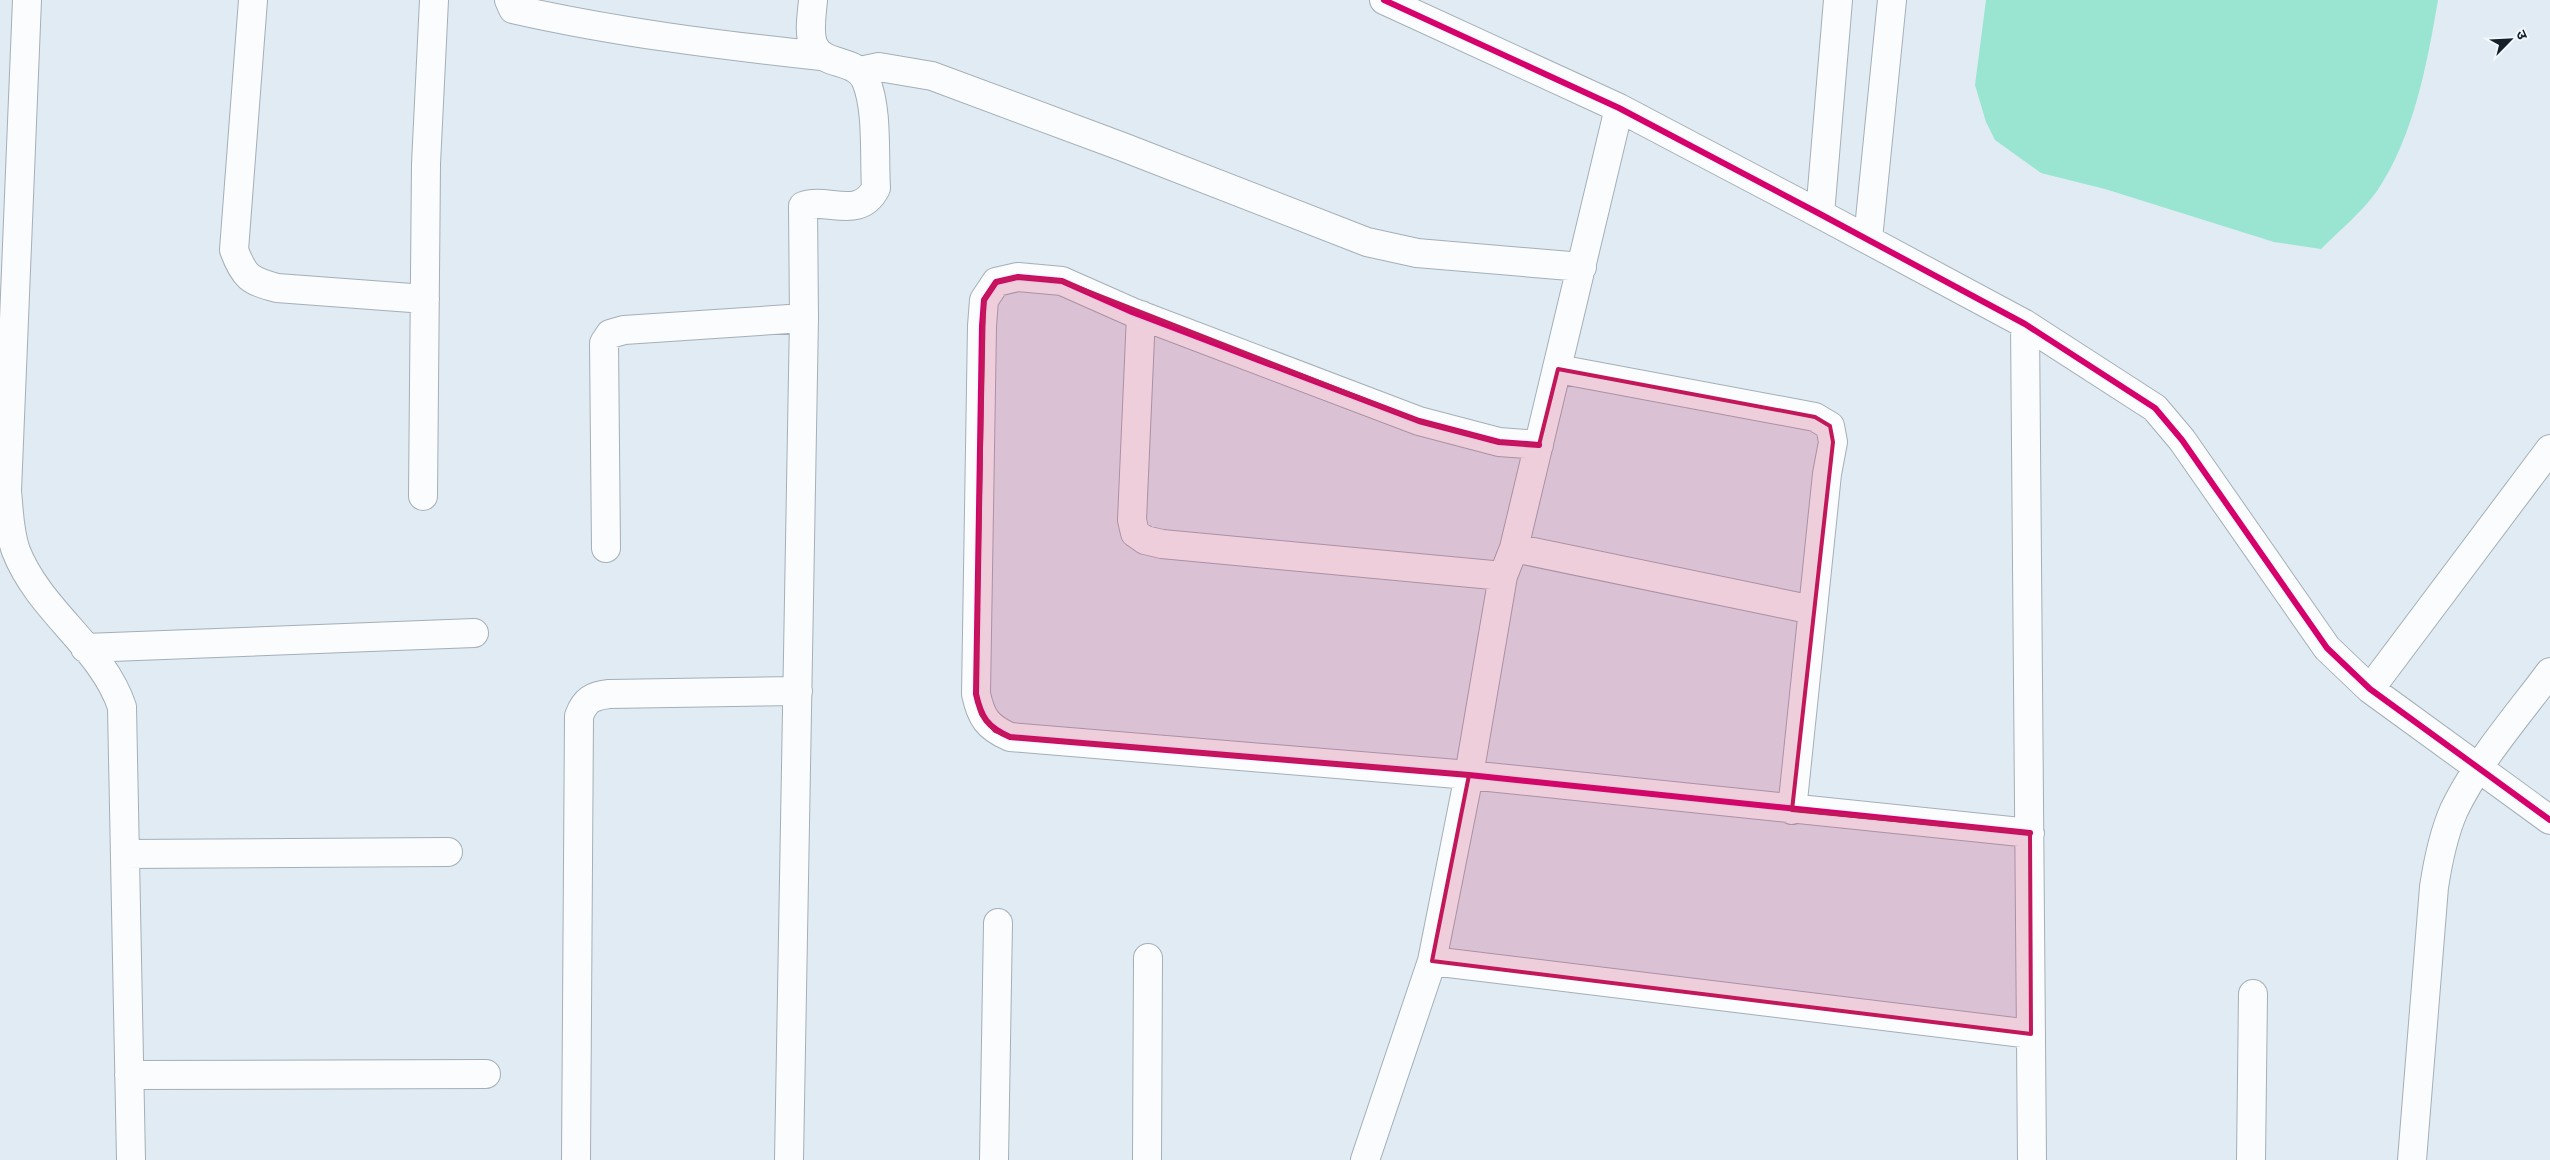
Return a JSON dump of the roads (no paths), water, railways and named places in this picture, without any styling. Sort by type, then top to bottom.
[{"type":"street","points":[[27,0],[5,525],[15,550],[46,603],[107,673],[116,687],[122,707],[131,1160]]},
{"type":"street","points":[[253,0],[234,250],[241,270],[255,282],[277,288],[425,299]]},
{"type":"street","points":[[423,496],[426,164],[434,0]]},
{"type":"street","points":[[509,0],[513,9],[544,16],[712,44],[821,56],[860,71],[879,68],[932,76],[1367,242],[1417,252],[1582,267]]},
{"type":"street","points":[[813,0],[812,33],[814,45],[821,56]]},
{"type":"street","points":[[1385,0],[1619,108],[1868,239],[2025,324],[2154,408],[2182,440],[2327,648],[2370,689],[2480,768],[2547,811]]},
{"type":"street","points":[[1820,214],[1838,0]]},
{"type":"street","points":[[1868,239],[1892,0]]},
{"type":"street","points":[[789,1160],[804,318],[803,206],[850,207],[872,196],[876,188],[872,105],[866,81],[860,71]]},
{"type":"street","points":[[1365,1160],[1432,961],[1469,775],[1503,576],[1514,548],[1619,108]]},
{"type":"street","points":[[1539,445],[1499,442],[1419,421],[1141,315],[1062,281],[1018,277],[996,282],[984,300],[976,694],[980,714],[995,731],[1010,737],[1469,775],[1792,810],[2030,833]]},
{"type":"street","points":[[1141,315],[1132,520],[1135,533],[1145,540],[1162,544],[1503,576]]},
{"type":"street","points":[[606,548],[604,343],[610,334],[624,330],[804,318]]},
{"type":"street","points":[[2025,324],[2032,1160]]},
{"type":"street","points":[[1558,369],[1815,417],[1830,426],[1833,442],[1827,474],[1792,810]]},
{"type":"street","points":[[2370,689],[2550,449]]},
{"type":"street","points":[[1514,548],[1813,610]]},
{"type":"street","points":[[85,648],[474,633]]},
{"type":"street","points":[[2412,1160],[2434,887],[2440,848],[2454,810],[2480,768],[2550,672]]},
{"type":"street","points":[[576,1160],[579,716],[584,702],[595,696],[609,694],[798,691]]},
{"type":"street","points":[[125,854],[448,852]]},
{"type":"street","points":[[994,1160],[998,923]]},
{"type":"street","points":[[1147,1160],[1148,958]]},
{"type":"street","points":[[1432,961],[2031,1034]]},
{"type":"street","points":[[2251,1160],[2253,994]]},
{"type":"street","points":[[129,1075],[486,1074]]}]
